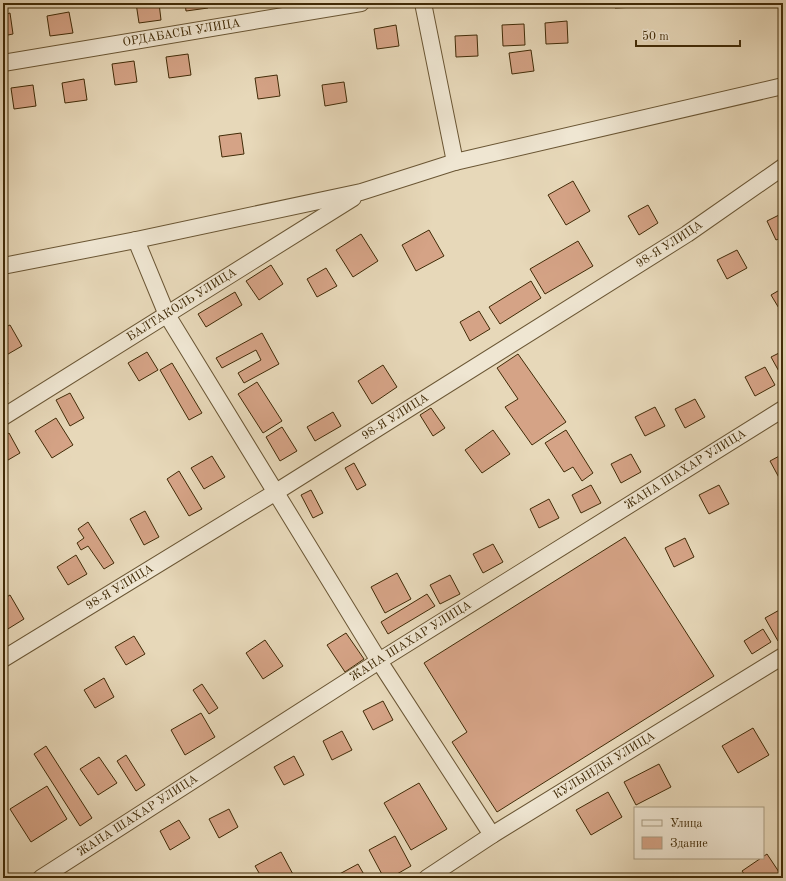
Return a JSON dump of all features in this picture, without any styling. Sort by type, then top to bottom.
[{"type":"street","name":"ОРДАБАСЫ УЛИЦА","points":[[3,63],[360,3]]},
{"type":"street","points":[[423,3],[454,162]]},
{"type":"street","points":[[3,266],[136,240],[361,192],[454,162],[783,86]]},
{"type":"street","name":"98-Я УЛИЦА","points":[[3,659],[276,492],[687,234],[783,167]]},
{"type":"street","name":"БАЛТАКОЛЬ УЛИЦА","points":[[3,417],[361,192]]},
{"type":"street","points":[[136,240],[167,315],[379,662],[492,835]]},
{"type":"street","name":"ЖАНА ШАХАР УЛИЦА","points":[[41,878],[379,662],[783,409]]},
{"type":"street","name":"КУЛЫНДЫ УЛИЦА","points":[[427,878],[492,835],[783,656]]},
{"type":"building","points":[[136,3],[159,3],[161,20],[139,23]]},
{"type":"building","points":[[185,3],[207,3],[208,8],[186,11]]},
{"type":"building","points":[[615,3],[637,3],[637,7],[615,8]]},
{"type":"building","points":[[69,12],[73,33],[50,36],[47,16]]},
{"type":"building","points":[[10,13],[13,34],[3,36],[3,15]]},
{"type":"building","points":[[567,21],[568,43],[546,44],[545,23]]},
{"type":"building","points":[[524,24],[525,45],[503,46],[502,25]]},
{"type":"building","points":[[396,25],[399,46],[377,49],[374,29]]},
{"type":"building","points":[[477,35],[478,56],[456,57],[455,36]]},
{"type":"building","points":[[531,50],[534,71],[512,74],[509,53]]},
{"type":"building","points":[[188,54],[191,75],[169,78],[166,57]]},
{"type":"building","points":[[134,61],[137,82],[115,85],[112,64]]},
{"type":"building","points":[[277,75],[280,96],[258,99],[255,78]]},
{"type":"building","points":[[84,79],[87,100],[65,103],[62,83]]},
{"type":"building","points":[[344,82],[347,102],[325,106],[322,85]]},
{"type":"building","points":[[33,85],[36,106],[14,109],[11,88]]},
{"type":"building","points":[[241,133],[244,154],[222,157],[219,136]]},
{"type":"building","points":[[573,181],[590,211],[566,225],[548,195]]},
{"type":"building","points":[[648,205],[658,223],[639,235],[628,216]]},
{"type":"building","points":[[783,213],[783,237],[776,240],[767,221]]},
{"type":"building","points":[[429,230],[444,256],[416,271],[402,245]]},
{"type":"building","points":[[361,234],[378,261],[353,277],[336,250]]},
{"type":"building","points":[[578,241],[593,266],[545,294],[530,269]]},
{"type":"building","points":[[737,250],[747,268],[727,279],[717,260]]},
{"type":"building","points":[[271,265],[283,284],[259,300],[246,281]]},
{"type":"building","points":[[326,268],[337,286],[317,297],[307,279]]},
{"type":"building","points":[[531,281],[541,298],[500,324],[489,307]]},
{"type":"building","points":[[783,288],[783,315],[771,295]]},
{"type":"building","points":[[235,292],[242,305],[206,327],[198,314]]},
{"type":"building","points":[[479,311],[490,329],[470,341],[460,322]]},
{"type":"building","points":[[10,325],[22,346],[3,357],[3,328]]},
{"type":"building","points":[[262,333],[279,364],[244,383],[238,373],[261,360],[256,350],[222,368],[216,358]]},
{"type":"building","points":[[783,351],[783,374],[781,375],[771,357]]},
{"type":"building","points":[[147,352],[158,370],[139,381],[128,363]]},
{"type":"building","points":[[518,354],[566,422],[532,445],[505,407],[518,399],[497,368]]},
{"type":"building","points":[[172,363],[202,413],[189,420],[160,370]]},
{"type":"building","points":[[383,365],[397,387],[372,404],[358,381]]},
{"type":"building","points":[[765,367],[775,385],[755,396],[745,377]]},
{"type":"building","points":[[3,375],[8,384],[3,386]]},
{"type":"building","points":[[257,382],[282,421],[263,433],[238,394]]},
{"type":"building","points":[[70,393],[84,418],[70,426],[56,400]]},
{"type":"building","points":[[695,399],[705,417],[685,428],[675,409]]},
{"type":"building","points":[[655,407],[665,426],[645,436],[635,417]]},
{"type":"building","points":[[431,408],[445,428],[433,436],[420,415]]},
{"type":"building","points":[[333,412],[341,426],[315,441],[307,427]]},
{"type":"building","points":[[56,418],[73,445],[52,458],[35,431]]},
{"type":"building","points":[[282,427],[297,451],[280,461],[266,437]]},
{"type":"building","points":[[493,430],[510,454],[482,473],[465,450]]},
{"type":"building","points":[[566,430],[593,473],[582,481],[573,467],[564,472],[545,443]]},
{"type":"building","points":[[9,433],[20,453],[3,463],[3,437]]},
{"type":"building","points":[[631,454],[641,472],[621,483],[611,464]]},
{"type":"building","points":[[783,454],[783,485],[770,461]]},
{"type":"building","points":[[212,456],[225,477],[204,489],[191,468]]},
{"type":"building","points":[[354,463],[366,485],[357,490],[345,468]]},
{"type":"building","points":[[179,471],[202,509],[189,516],[167,479]]},
{"type":"building","points":[[591,485],[601,503],[581,513],[572,495]]},
{"type":"building","points":[[719,485],[729,504],[709,514],[699,495]]},
{"type":"building","points":[[311,490],[323,513],[313,518],[301,495]]},
{"type":"building","points":[[549,499],[559,518],[539,528],[530,509]]},
{"type":"building","points":[[145,511],[159,537],[144,545],[130,519]]},
{"type":"building","points":[[88,522],[114,563],[104,569],[88,546],[81,550],[77,543],[84,538],[78,529]]},
{"type":"building","points":[[625,537],[714,676],[497,812],[452,742],[467,732],[424,663]]},
{"type":"building","points":[[685,538],[694,557],[674,567],[665,548]]},
{"type":"building","points":[[493,544],[503,562],[483,573],[473,554]]},
{"type":"building","points":[[76,555],[87,574],[68,585],[57,567]]},
{"type":"building","points":[[397,573],[411,599],[385,613],[371,587]]},
{"type":"building","points":[[450,575],[460,594],[440,604],[430,585]]},
{"type":"building","points":[[427,594],[435,606],[388,634],[381,622]]},
{"type":"building","points":[[10,595],[24,619],[3,632],[3,599]]},
{"type":"building","points":[[783,608],[783,638],[778,641],[765,618]]},
{"type":"building","points":[[763,629],[771,642],[752,654],[744,641]]},
{"type":"building","points":[[346,633],[364,659],[345,672],[327,645]]},
{"type":"building","points":[[134,636],[145,654],[126,665],[115,647]]},
{"type":"building","points":[[265,640],[283,666],[263,679],[246,653]]},
{"type":"building","points":[[104,678],[114,697],[95,708],[84,690]]},
{"type":"building","points":[[202,684],[218,708],[209,714],[193,690]]},
{"type":"building","points":[[383,701],[393,720],[373,730],[363,711]]},
{"type":"building","points":[[201,713],[215,737],[185,755],[171,730]]},
{"type":"building","points":[[753,728],[769,755],[738,773],[722,746]]},
{"type":"building","points":[[342,731],[352,750],[332,760],[323,741]]},
{"type":"building","points":[[46,746],[92,818],[80,826],[34,754]]},
{"type":"building","points":[[126,755],[145,785],[136,791],[117,761]]},
{"type":"building","points":[[294,756],[304,775],[284,785],[274,767]]},
{"type":"building","points":[[99,757],[117,783],[98,795],[80,769]]},
{"type":"building","points":[[659,764],[671,787],[636,805],[624,782]]},
{"type":"building","points":[[419,783],[447,829],[411,850],[384,803]]},
{"type":"building","points":[[47,786],[67,819],[31,842],[10,809]]},
{"type":"building","points":[[608,792],[622,817],[591,835],[576,810]]},
{"type":"building","points":[[229,809],[238,827],[219,838],[209,819]]},
{"type":"building","points":[[179,820],[190,838],[170,850],[160,831]]},
{"type":"building","points":[[395,836],[411,866],[390,878],[384,878],[369,850]]},
{"type":"building","points":[[281,852],[295,878],[262,878],[255,866]]},
{"type":"building","points":[[767,854],[783,878],[747,878],[742,871],[760,859],[764,859],[764,856]]},
{"type":"building","points":[[358,864],[366,878],[332,878]]}]
